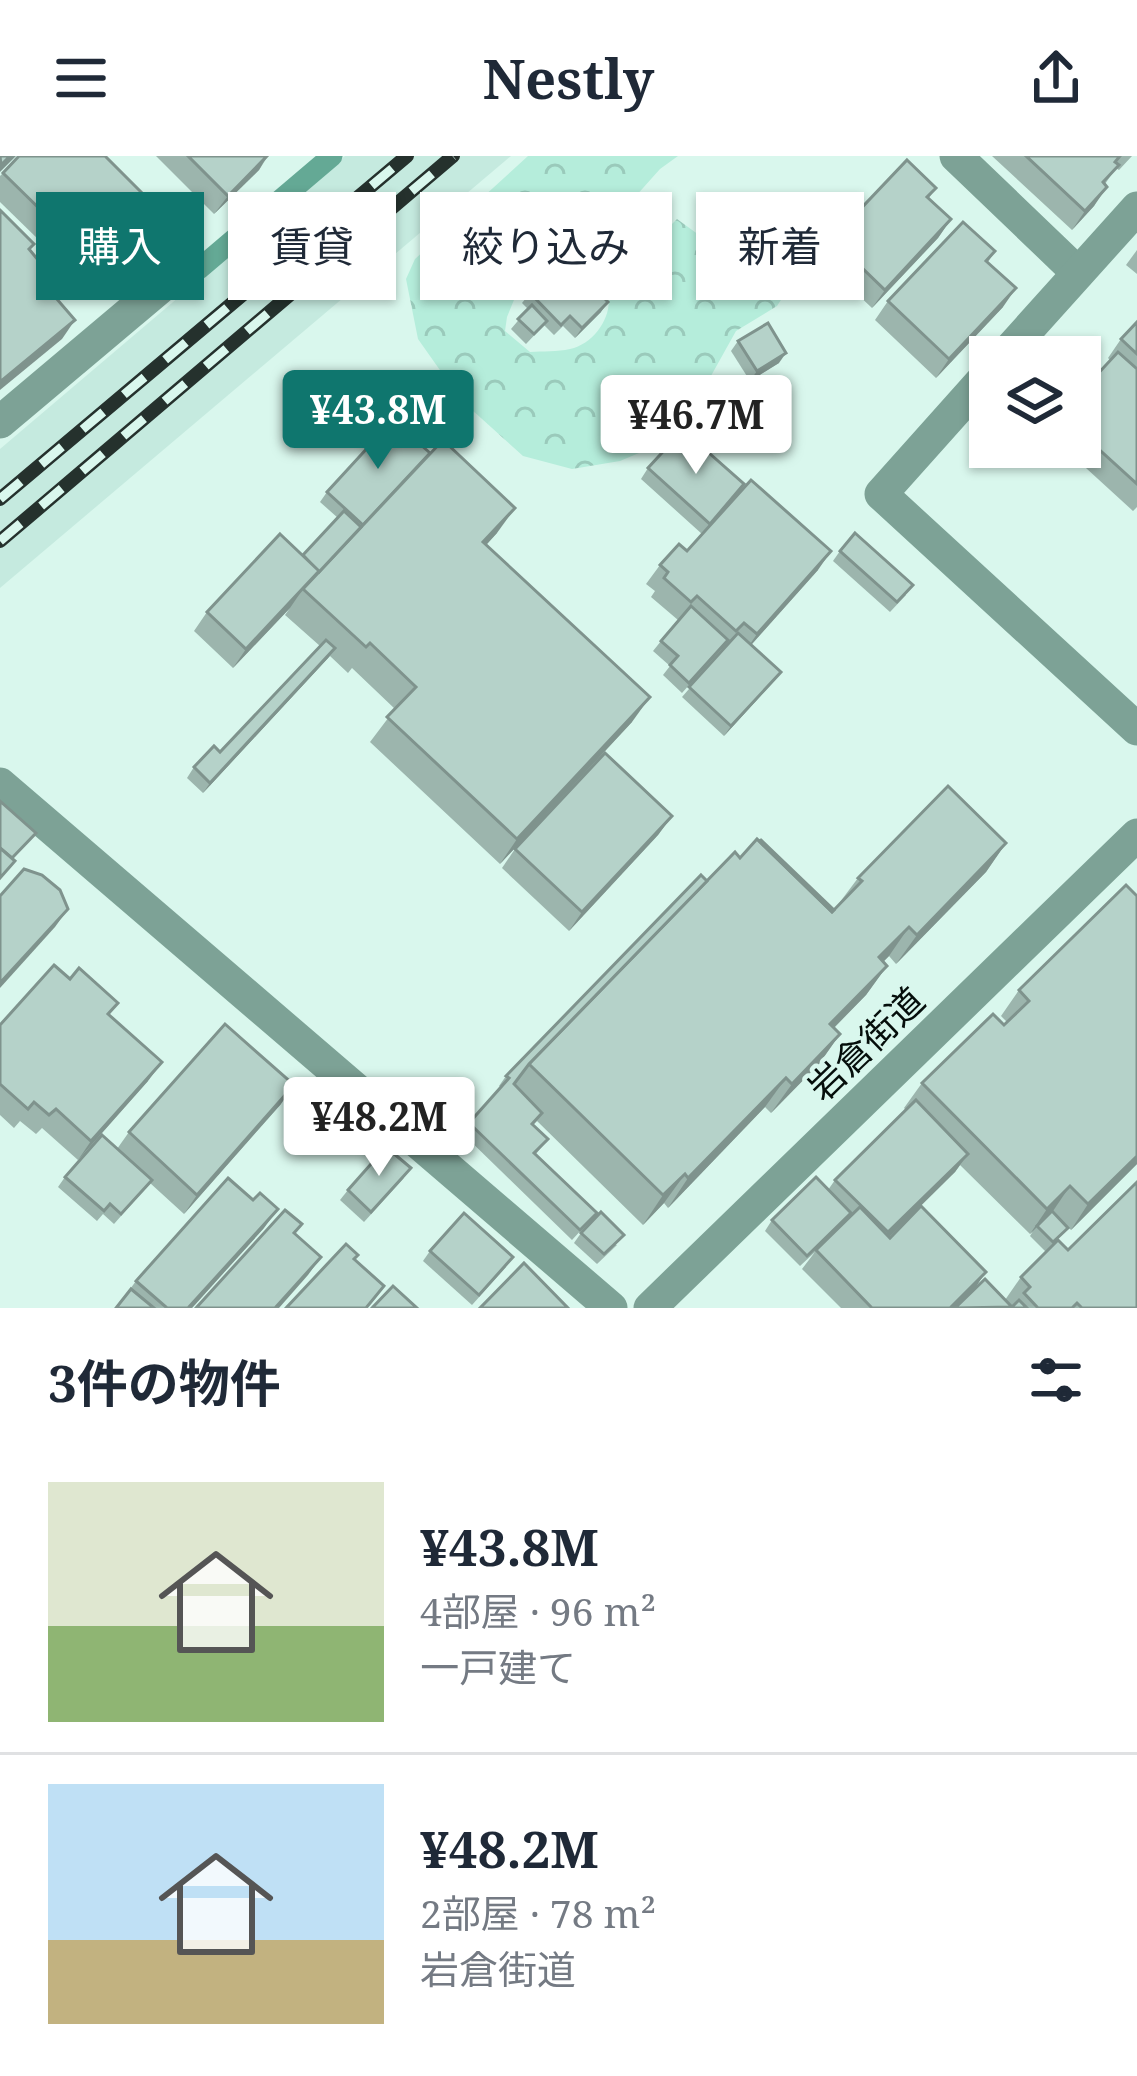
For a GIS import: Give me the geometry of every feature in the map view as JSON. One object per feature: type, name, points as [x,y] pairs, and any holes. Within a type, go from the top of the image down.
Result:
[{"type":"street","points":[[956,156],[1078,274]]},
{"type":"street","points":[[1023,336],[1137,208]]},
{"type":"street","points":[[0,422],[145,300]]},
{"type":"street","points":[[969,396],[881,494],[1137,729]]},
{"type":"street","points":[[0,784],[611,1308]]},
{"type":"street","name":"岩倉街道","points":[[650,1308],[1137,836]]},
{"type":"shaded area","points":[[345,156],[511,156],[468,192],[420,192],[420,233],[396,253],[396,192],[303,192]]},
{"type":"shaded area","points":[[228,255],[228,300],[341,300],[0,588],[0,449],[175,300],[204,300],[204,276]]},
{"type":"green space","points":[[528,156],[678,156],[639,192],[489,192]]},
{"type":"green space","points":[[677,219],[696,233],[696,300],[781,300],[736,331],[697,401],[651,448],[620,461],[572,469],[523,456],[461,400],[418,339],[406,279],[420,254],[420,300],[514,300],[505,331],[530,352],[579,346],[595,334],[606,317],[609,300],[672,300],[672,224]]},
{"type":"building","points":[[19,156],[105,156],[141,192],[36,192],[36,205],[3,173]]},
{"type":"building","points":[[188,156],[267,156],[228,196]]},
{"type":"building","points":[[1026,156],[1120,156],[1115,162],[1119,165],[1103,182],[1107,187],[1085,211]]},
{"type":"building","points":[[907,160],[936,188],[927,197],[951,219],[885,290],[864,270],[864,205]]},
{"type":"building","points":[[0,210],[34,244],[29,249],[36,258],[36,300],[58,300],[75,320],[0,382]]},
{"type":"building","points":[[963,222],[995,251],[986,261],[1016,288],[949,359],[888,301]]},
{"type":"building","points":[[537,300],[608,302],[582,328],[570,316],[561,325]]},
{"type":"building","points":[[532,305],[547,321],[534,334],[518,319]]},
{"type":"building","points":[[1137,322],[1137,354],[1121,339]]},
{"type":"building","points":[[768,323],[786,353],[757,371],[738,341]]},
{"type":"building","points":[[1118,352],[1137,369],[1137,484],[1101,451],[1101,370]]},
{"type":"building","points":[[393,420],[430,453],[363,525],[327,492]]},
{"type":"building","points":[[683,430],[744,484],[710,524],[648,468]]},
{"type":"building","points":[[443,440],[515,508],[483,542],[650,697],[517,839],[387,717],[416,687],[303,589]]},
{"type":"building","points":[[751,480],[831,551],[757,634],[744,623],[736,631],[697,596],[691,602],[664,578],[668,572],[660,565],[679,544],[687,551]]},
{"type":"building","points":[[344,511],[361,527],[319,572],[303,555]]},
{"type":"building","points":[[855,533],[913,585],[897,602],[840,551]]},
{"type":"building","points":[[280,534],[319,571],[246,649],[207,612]]},
{"type":"building","points":[[691,606],[728,640],[689,683],[670,665],[678,656],[661,641]]},
{"type":"building","points":[[738,633],[781,672],[731,726],[689,687]]},
{"type":"building","points":[[326,640],[335,648],[210,783],[194,767],[214,746],[220,752]]},
{"type":"building","points":[[605,753],[672,816],[582,912],[515,849]]},
{"type":"building","points":[[948,786],[1006,843],[917,935],[909,927],[879,957],[887,966],[830,1024],[840,1034],[792,1084],[786,1078],[688,1178],[685,1174],[663,1195],[529,1064],[735,852],[740,858],[757,839],[832,912],[862,881],[858,878]]},
{"type":"building","points":[[0,801],[36,833],[12,858],[0,848]]},
{"type":"building","points":[[761,840],[834,910],[832,912]]},
{"type":"building","points":[[0,848],[15,861],[0,878]]},
{"type":"building","points":[[24,869],[42,875],[60,890],[68,909],[0,983],[0,896]]},
{"type":"building","points":[[701,875],[707,881],[514,1084],[542,1113],[532,1124],[548,1139],[534,1153],[597,1213],[580,1230],[469,1123],[509,1078],[506,1076]]},
{"type":"building","points":[[1126,885],[1137,896],[1137,1156],[1088,1204],[1070,1186],[1047,1209],[922,1083],[993,1014],[1004,1025],[1029,1001],[1019,990]]},
{"type":"building","points":[[54,965],[70,979],[79,968],[118,1003],[108,1014],[162,1062],[91,1141],[56,1109],[49,1115],[34,1102],[28,1109],[0,1084],[0,1025]]},
{"type":"building","points":[[225,1024],[294,1085],[197,1195],[129,1132]]},
{"type":"building","points":[[916,1100],[968,1154],[888,1232],[835,1180]]},
{"type":"building","points":[[102,1135],[152,1180],[121,1214],[110,1204],[104,1211],[65,1177]]},
{"type":"building","points":[[386,1147],[411,1168],[371,1212],[348,1190]]},
{"type":"building","points":[[816,1177],[851,1213],[807,1256],[772,1220]]},
{"type":"building","points":[[228,1178],[253,1200],[260,1193],[278,1209],[188,1308],[167,1308],[136,1281]]},
{"type":"building","points":[[1137,1182],[1137,1308],[1082,1308],[1077,1303],[1072,1308],[1038,1308],[1024,1293],[1030,1287],[1021,1277],[1058,1240],[1068,1250]]},
{"type":"building","points":[[921,1206],[986,1272],[950,1308],[872,1308],[816,1250],[860,1207],[890,1238]]},
{"type":"building","points":[[285,1210],[302,1224],[294,1233],[321,1257],[275,1308],[196,1308]]},
{"type":"building","points":[[1052,1211],[1068,1228],[1053,1242],[1037,1226]]},
{"type":"building","points":[[601,1212],[624,1235],[604,1254],[581,1233]]},
{"type":"building","points":[[464,1213],[513,1257],[479,1295],[430,1251]]},
{"type":"building","points":[[346,1244],[358,1255],[354,1259],[384,1286],[366,1308],[286,1308]]},
{"type":"building","points":[[524,1263],[568,1308],[480,1308]]},
{"type":"building","points":[[985,1279],[1012,1307],[955,1308]]},
{"type":"building","points":[[393,1286],[417,1308],[372,1308]]},
{"type":"building","points":[[131,1289],[154,1308],[116,1308]]},
{"type":"waterway","points":[[204,265],[332,156]]},
{"type":"railway","points":[[0,499],[407,156]]},
{"type":"railway","points":[[0,541],[453,156]]}]
